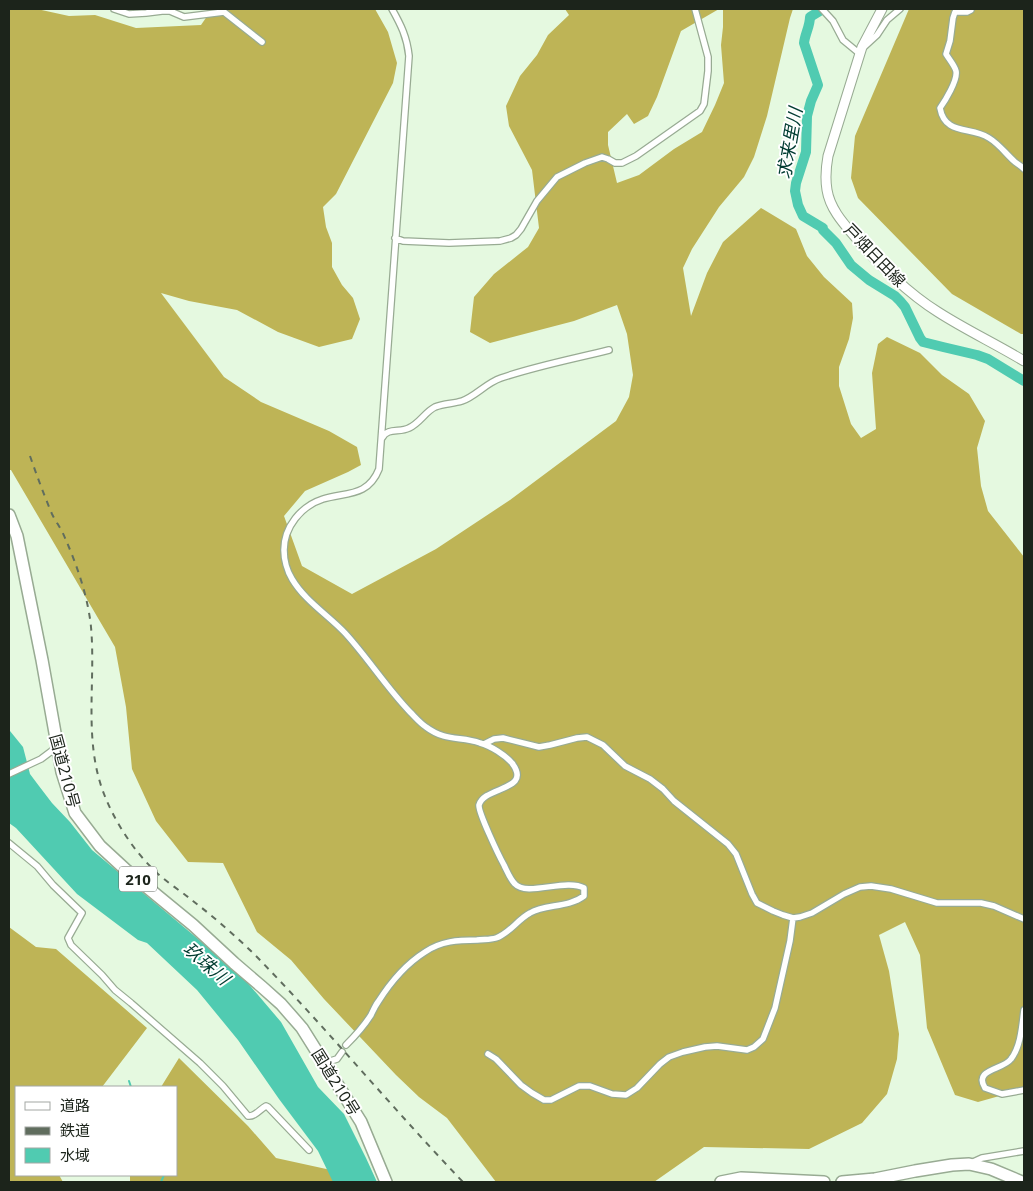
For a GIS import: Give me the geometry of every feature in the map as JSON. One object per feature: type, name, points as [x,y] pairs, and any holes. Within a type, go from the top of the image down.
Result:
[{"type":"highway","name":"国道210号","points":[[9,515],[17,536],[62,772],[75,813],[100,846],[193,925],[281,1004],[302,1028],[361,1122],[386,1182]]},
{"type":"highway","points":[[842,1182],[875,1179],[920,1170],[969,1164],[991,1169],[1022,1182]]},
{"type":"highway","points":[[721,1182],[741,1178],[824,1182]]},
{"type":"main road","name":"戸畑日田線","points":[[882,9],[867,36],[860,54],[828,156],[826,168],[827,191],[837,214],[866,250],[904,286],[937,312],[1024,361]]},
{"type":"street","points":[[114,9],[128,14],[170,11],[184,17],[224,12],[262,42]]},
{"type":"street","points":[[346,1045],[359,1032],[387,989],[408,966],[425,952],[452,941],[498,937],[506,933],[529,913],[575,901],[584,896],[584,888],[577,885],[566,884],[525,889],[516,886],[503,863],[479,809],[482,800],[491,793],[513,784],[517,774],[512,763],[484,744],[446,737],[425,727],[390,689],[344,632],[309,600],[292,578],[287,566],[284,549],[286,534],[292,522],[301,511],[318,500],[358,492],[370,484],[379,469],[409,56],[408,43],[392,9]]},
{"type":"street","points":[[396,238],[403,241],[449,242],[500,241],[511,238],[521,229],[537,201],[557,177],[602,157],[615,164],[622,163],[636,156],[700,111],[704,104],[708,57],[695,9]]},
{"type":"street","points":[[822,9],[833,22],[843,40],[860,54]]},
{"type":"street","points":[[855,72],[865,47],[877,35],[887,20],[900,9]]},
{"type":"street","points":[[971,9],[967,12],[956,12],[953,18],[946,54],[956,70],[956,74],[949,93],[940,108],[942,117],[950,125],[959,129],[973,131],[989,137],[1024,169]]},
{"type":"street","points":[[381,440],[384,434],[390,431],[403,431],[417,424],[426,412],[432,408],[440,404],[461,402],[500,378],[610,350]]},
{"type":"street","points":[[484,744],[494,739],[503,738],[539,747],[588,737],[603,745],[625,766],[650,779],[674,801],[728,844],[736,854],[757,903],[793,918],[812,912],[860,887],[871,886],[937,903],[994,906],[1024,919]]},
{"type":"street","points":[[9,774],[42,759],[57,748]]},
{"type":"street","points":[[9,843],[37,866],[53,885],[82,913],[68,938],[71,945],[115,990],[200,1063],[223,1086],[248,1116],[251,1117],[266,1106],[268,1107],[309,1150]]},
{"type":"street","points":[[488,1054],[496,1059],[521,1085],[544,1100],[551,1100],[580,1086],[590,1086],[612,1094],[626,1095],[637,1088],[660,1064],[683,1052],[717,1046],[747,1050],[754,1047],[763,1039],[775,1008],[790,941],[793,918]]},
{"type":"street","points":[[1024,1010],[1019,1041],[1012,1058],[1002,1066],[988,1071],[982,1077],[982,1083],[985,1088],[1002,1094],[1024,1090]]},
{"type":"street","points":[[324,1063],[336,1059],[342,1052]]},
{"type":"street","points":[[969,1164],[982,1158],[1024,1151]]},
{"type":"shaded area","points":[[9,9],[37,9],[69,16],[95,15],[136,28],[201,25],[212,9],[375,9],[388,32],[397,63],[393,83],[336,194],[323,207],[326,227],[332,243],[332,267],[342,285],[353,298],[360,319],[352,339],[319,347],[278,332],[237,310],[189,301],[161,293],[224,377],[261,402],[329,431],[357,447],[361,465],[305,491],[284,516],[302,566],[352,594],[436,549],[510,500],[616,421],[629,397],[633,375],[627,334],[617,305],[574,321],[490,343],[470,332],[474,297],[494,274],[528,247],[539,228],[532,170],[509,126],[506,106],[520,76],[537,55],[548,35],[569,15],[565,9],[719,9],[681,31],[657,97],[648,116],[634,124],[627,114],[608,132],[608,145],[617,183],[639,175],[674,149],[702,132],[724,83],[721,45],[723,9],[793,9],[767,116],[754,157],[744,177],[719,207],[692,249],[683,268],[691,316],[707,273],[723,242],[761,208],[796,229],[807,256],[824,277],[852,303],[853,318],[849,339],[839,367],[839,386],[851,424],[861,438],[876,429],[872,373],[878,344],[887,337],[920,353],[942,375],[969,394],[985,421],[977,448],[981,486],[988,511],[1024,557],[1024,1089],[978,1102],[955,1095],[927,1028],[920,955],[905,922],[879,935],[889,971],[899,1034],[897,1059],[887,1094],[862,1123],[809,1149],[704,1147],[654,1182],[496,1182],[447,1118],[419,1097],[396,1075],[324,999],[291,960],[257,932],[223,863],[188,862],[156,821],[132,769],[126,707],[115,647],[11,470],[9,470]]},
{"type":"shaded area","points":[[909,9],[1024,9],[1024,334],[952,294],[858,198],[851,178],[855,136]]},
{"type":"shaded area","points":[[9,927],[36,947],[56,949],[147,1028],[103,1086],[15,1086],[15,1176],[60,1176],[63,1182],[9,1182]]},
{"type":"shaded area","points":[[179,1058],[248,1126],[276,1158],[340,1172],[344,1182],[130,1182],[130,1176],[178,1176],[178,1086],[162,1086]]},
{"type":"water","name":"玖珠川","points":[[9,727],[23,747],[30,774],[92,850],[241,975],[281,1022],[318,1087],[344,1114],[377,1182],[333,1182],[318,1151],[238,1040],[197,990],[147,943],[138,940],[77,894],[16,828],[9,823]]},
{"type":"waterway","name":"求来里川","points":[[823,9],[810,17],[804,43],[818,85],[807,116],[806,152],[795,191],[803,216],[823,228],[851,265],[900,301],[923,342],[988,359],[1024,381]]},
{"type":"waterway","points":[[129,1081],[131,1086]]},
{"type":"waterway","points":[[161,1182],[164,1176]]},
{"type":"railway","points":[[30,456],[52,514],[78,570],[85,593],[91,627],[94,753],[104,794],[119,825],[139,854],[155,871],[218,921],[257,957],[463,1182]]}]
